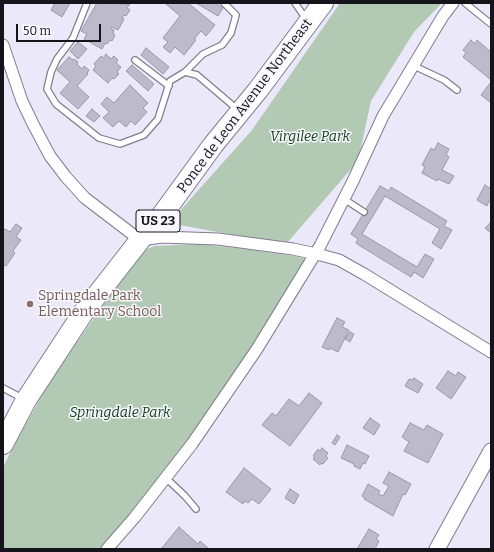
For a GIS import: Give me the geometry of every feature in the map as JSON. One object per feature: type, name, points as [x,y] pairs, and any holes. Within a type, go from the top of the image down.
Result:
[{"type":"highway","name":"Ponce de Leon Avenue Northeast","points":[[3,444],[26,400],[83,313],[140,240],[157,222],[213,145],[258,90],[323,3]]},
{"type":"street","points":[[107,549],[135,517],[192,444],[257,349],[316,253],[344,199],[383,116],[412,65],[453,3]]},
{"type":"street","points":[[3,45],[22,101],[50,156],[85,198],[140,240],[162,237],[218,239],[316,253],[339,260],[491,352]]},
{"type":"street","points":[[437,549],[491,452]]},
{"type":"lane","points":[[87,3],[73,38],[57,59],[51,72],[47,89],[56,104],[98,138],[120,144],[144,135],[158,119],[170,81],[185,72],[203,54],[222,45],[231,33],[236,15],[224,3]]},
{"type":"lane","points":[[295,3],[308,22]]},
{"type":"lane","points":[[465,3],[491,24]]},
{"type":"lane","points":[[135,60],[169,86]]},
{"type":"lane","points":[[412,65],[444,80],[457,90]]},
{"type":"lane","points":[[185,72],[197,75],[241,111]]},
{"type":"lane","points":[[344,199],[364,212]]},
{"type":"lane","points":[[3,388],[26,400]]},
{"type":"lane","points":[[166,478],[196,509]]},
{"type":"green space","name":"Virgilee Park","points":[[340,3],[442,3],[414,32],[371,101],[358,161],[287,243],[169,223],[252,130]]},
{"type":"green space","name":"Springdale Park","points":[[199,244],[246,249],[299,257],[307,260],[303,272],[174,467],[107,549],[3,549],[3,467],[52,378],[141,251],[155,246]]},
{"type":"building","points":[[55,3],[70,3],[62,17],[51,10]]},
{"type":"building","points":[[97,3],[130,4],[127,8],[130,10],[126,16],[124,15],[122,18],[124,19],[118,30],[112,27],[111,29],[114,30],[113,34],[115,35],[112,41],[110,40],[107,44],[105,43],[102,49],[84,39],[87,34],[81,31]]},
{"type":"building","points":[[165,3],[188,3],[215,25],[206,36],[201,31],[184,55],[175,47],[170,53],[163,47],[168,42],[163,38],[180,16]]},
{"type":"building","points":[[196,3],[215,3],[223,8],[218,16]]},
{"type":"building","points":[[471,40],[475,44],[477,40],[491,52],[491,80],[463,57],[466,53],[463,50]]},
{"type":"building","points":[[78,42],[87,49],[78,59],[70,51]]},
{"type":"building","points":[[146,48],[169,67],[163,74],[141,55]]},
{"type":"building","points":[[106,54],[111,59],[114,56],[118,60],[116,63],[121,67],[117,72],[119,74],[114,79],[112,78],[108,83],[93,70],[96,66],[94,64],[101,56],[103,58]]},
{"type":"building","points":[[69,57],[78,62],[77,64],[82,69],[84,66],[89,70],[87,73],[88,74],[77,86],[89,97],[78,109],[60,93],[70,82],[57,70]]},
{"type":"building","points":[[132,65],[154,84],[148,91],[126,71]]},
{"type":"building","points":[[491,82],[491,103],[481,95]]},
{"type":"building","points":[[130,85],[148,103],[143,108],[147,112],[135,125],[131,121],[126,127],[119,121],[113,127],[103,118],[109,112],[101,104],[107,97],[114,103]]},
{"type":"building","points":[[92,109],[100,116],[94,122],[86,116]]},
{"type":"building","points":[[438,143],[449,149],[446,155],[449,157],[442,170],[454,176],[449,184],[438,179],[437,181],[422,173],[425,167],[422,165],[431,148],[434,150]]},
{"type":"building","points":[[485,185],[491,189],[491,202],[489,201],[487,206],[477,200]]},
{"type":"building","points":[[380,186],[389,191],[391,187],[447,221],[444,226],[452,230],[441,249],[432,243],[440,229],[385,196],[362,234],[417,267],[425,254],[434,259],[423,278],[414,272],[411,277],[356,243],[358,239],[351,234]]},
{"type":"building","points":[[491,222],[491,233],[485,228]]},
{"type":"building","points":[[16,224],[22,228],[16,237],[21,240],[13,251],[15,253],[6,266],[3,266],[3,231],[5,229],[10,232]]},
{"type":"building","points":[[337,318],[345,322],[342,327],[349,330],[338,352],[330,348],[329,350],[322,347]]},
{"type":"building","points":[[350,332],[354,334],[350,342],[345,339]]},
{"type":"building","points":[[448,371],[456,376],[458,372],[466,377],[451,399],[436,388]]},
{"type":"building","points":[[414,378],[423,384],[418,393],[405,386],[409,379],[413,380]]},
{"type":"building","points":[[309,393],[322,403],[290,446],[262,425],[272,413],[276,416],[289,399],[299,406]]},
{"type":"building","points":[[370,418],[380,425],[374,435],[363,428]]},
{"type":"building","points":[[410,423],[424,430],[427,425],[443,434],[428,463],[404,451],[409,442],[402,437]]},
{"type":"building","points":[[337,435],[340,437],[335,445],[332,443]]},
{"type":"building","points":[[347,445],[369,456],[365,464],[363,463],[360,469],[354,466],[354,464],[341,458]]},
{"type":"building","points":[[322,448],[328,453],[326,456],[328,458],[323,464],[321,463],[320,465],[313,459],[315,458],[313,456],[318,449],[320,451]]},
{"type":"building","points":[[244,468],[271,489],[259,504],[252,499],[248,503],[245,501],[243,504],[226,492]]},
{"type":"building","points":[[389,472],[411,484],[405,495],[403,494],[393,516],[364,499],[365,498],[362,496],[368,484],[380,491],[378,494],[383,496],[389,486],[383,483]]},
{"type":"building","points":[[290,489],[299,495],[294,504],[285,498]]},
{"type":"building","points":[[179,527],[198,544],[200,541],[209,549],[161,549]]},
{"type":"building","points":[[369,529],[379,535],[376,539],[379,541],[375,549],[357,549]]},
{"type":"place","name":"Springdale Park Elementary School","points":[[30,304]]}]
